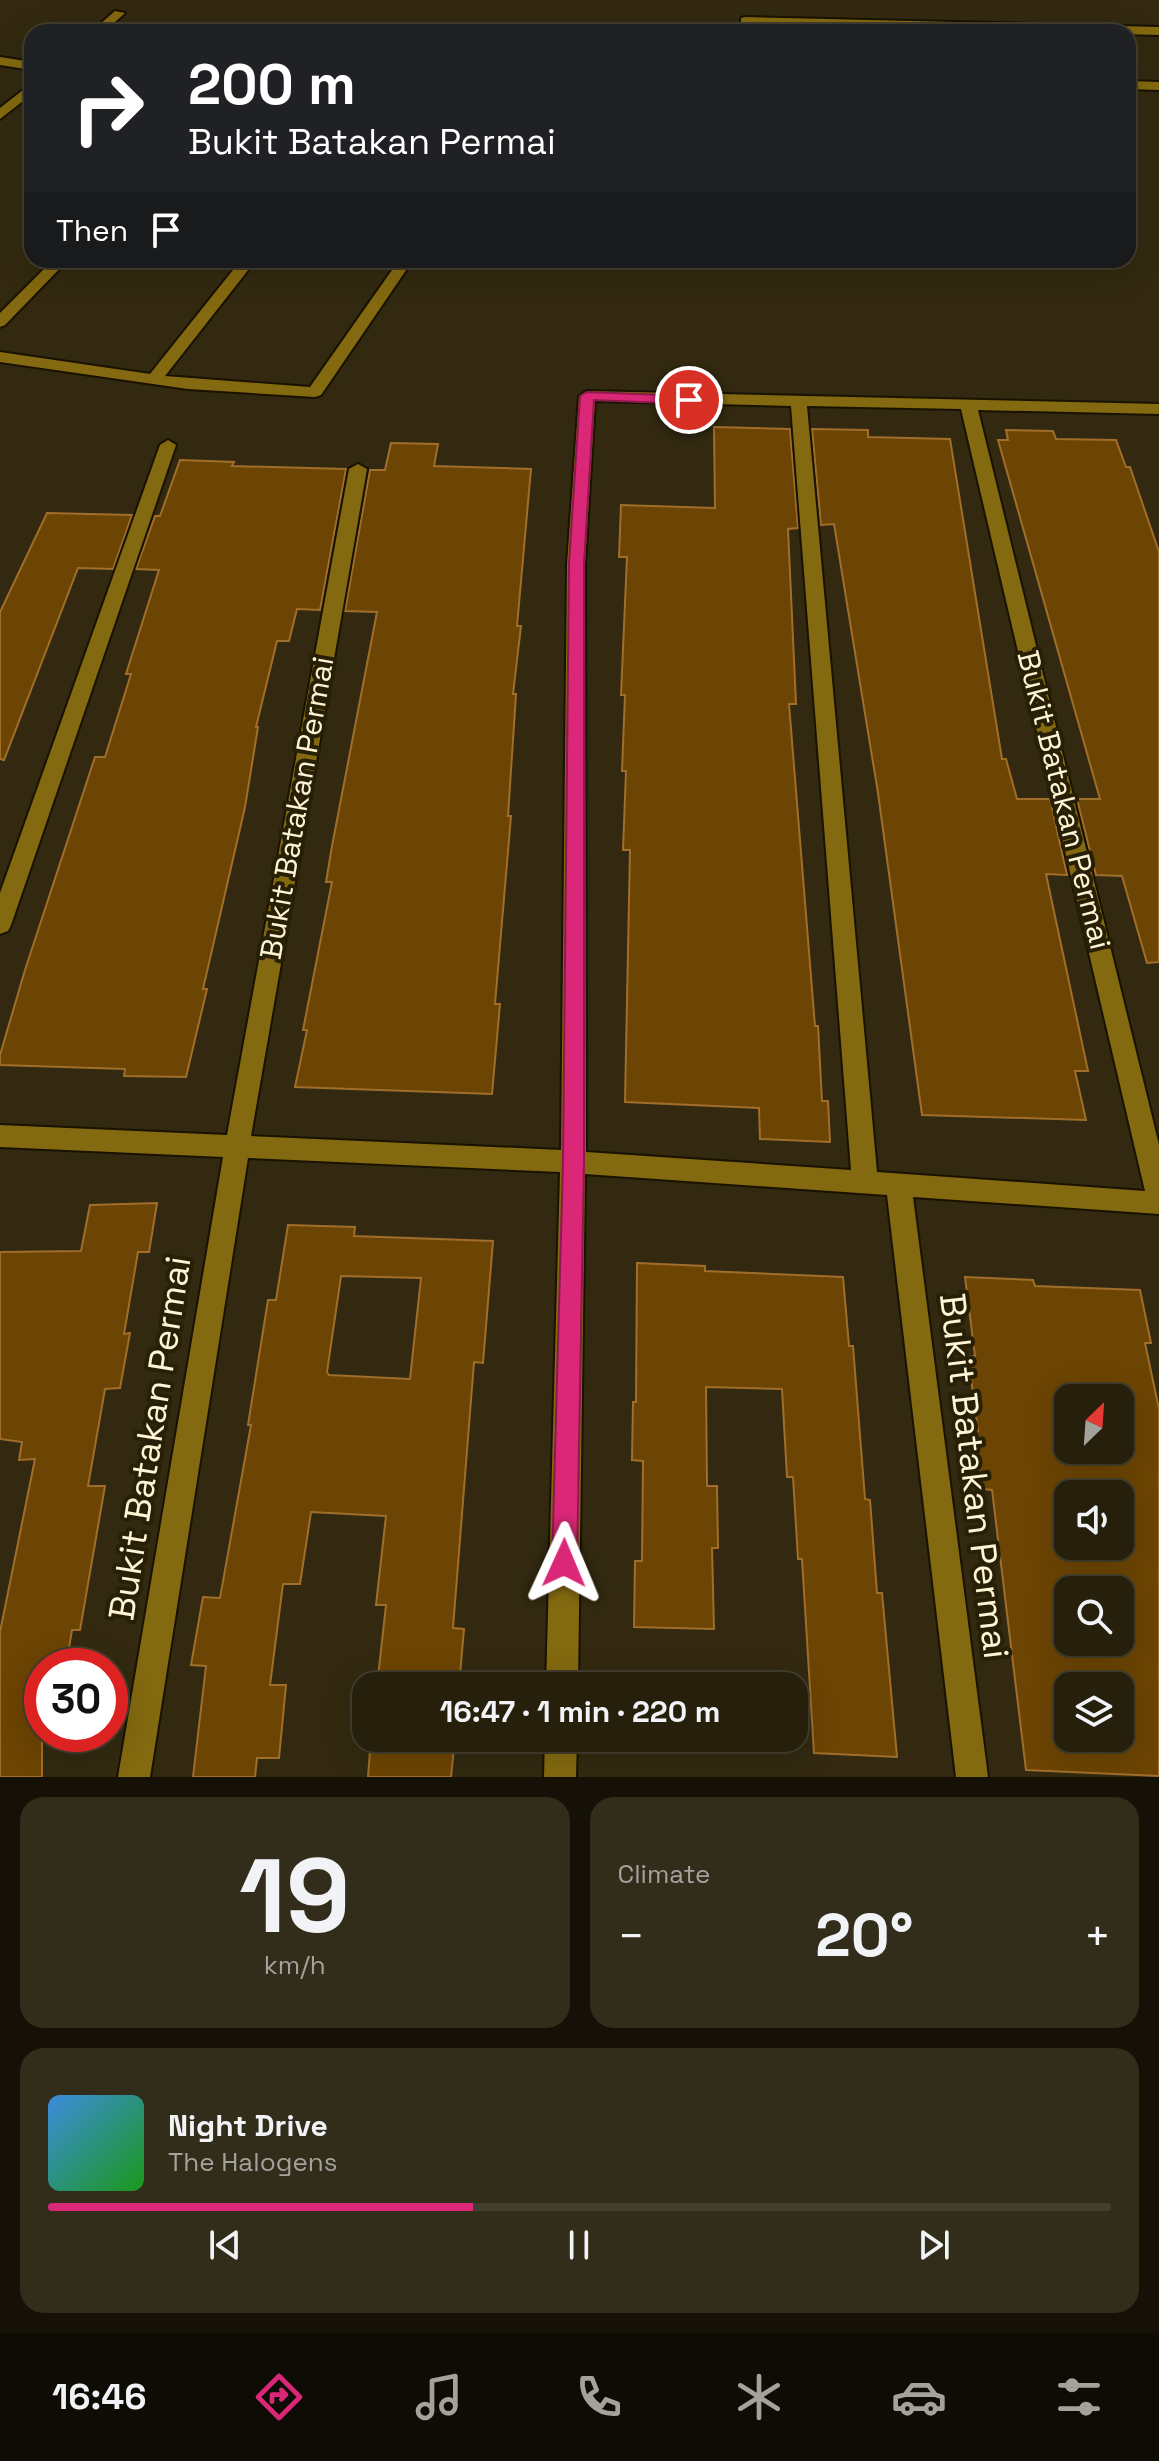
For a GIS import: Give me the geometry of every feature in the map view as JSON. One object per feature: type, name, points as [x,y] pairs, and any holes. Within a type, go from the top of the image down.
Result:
[{"type":"street","points":[[106,24],[119,13]]},
{"type":"street","points":[[745,21],[869,24]]},
{"type":"street","points":[[1136,30],[1159,31]]},
{"type":"street","points":[[0,61],[24,65]]},
{"type":"street","points":[[1136,85],[1159,86]]},
{"type":"street","points":[[0,115],[24,94]]},
{"type":"street","points":[[0,322],[53,268]]},
{"type":"street","points":[[154,379],[243,268]]},
{"type":"street","points":[[0,357],[154,379],[315,392],[400,268]]},
{"type":"street","points":[[562,1672],[573,1162],[576,564],[587,396],[1159,409]]},
{"type":"street","points":[[799,403],[865,1183]]},
{"type":"street","name":"Bukit Batakan Permai","points":[[968,404],[1159,1197]]},
{"type":"street","points":[[0,925],[168,445]]},
{"type":"street","name":"Bukit Batakan Permai","points":[[134,1777],[237,1147],[358,469]]},
{"type":"street","points":[[0,1136],[573,1162],[1159,1203]]},
{"type":"street","name":"Bukit Batakan Permai","points":[[899,1185],[972,1777]]},
{"type":"street","points":[[560,1777],[561,1752]]},
{"type":"building","points":[[714,427],[790,429],[798,528],[788,529],[796,704],[789,704],[822,1101],[828,1101],[830,1142],[760,1139],[759,1108],[625,1102],[630,850],[623,850],[626,771],[622,771],[625,695],[621,695],[627,557],[619,557],[621,505],[715,508]]},
{"type":"building","points":[[812,429],[868,430],[868,437],[950,439],[1002,759],[1006,759],[1017,799],[1050,799],[1067,875],[1046,874],[1088,1071],[1075,1071],[1086,1120],[922,1115],[878,793],[834,524],[821,525]]},
{"type":"building","points":[[1006,430],[1053,431],[1056,439],[1116,440],[1126,467],[1130,467],[1159,552],[1159,962],[1147,963],[1122,876],[1096,875],[1077,799],[1100,799],[998,440],[1008,440]]},
{"type":"building","points":[[391,443],[438,444],[434,466],[531,469],[517,626],[521,626],[513,694],[516,694],[508,816],[511,816],[495,1004],[500,1004],[492,1094],[295,1087],[332,882],[326,882],[332,846],[377,612],[345,611],[370,470],[385,470]]},
{"type":"building","points":[[180,460],[234,462],[232,466],[346,469],[320,610],[297,609],[289,641],[277,641],[256,727],[245,807],[186,1077],[124,1076],[125,1069],[0,1065],[0,1055],[25,970],[95,757],[105,757],[131,674],[126,674],[159,570],[136,569],[155,516],[160,516]]},
{"type":"building","points":[[47,513],[132,515],[113,569],[78,568],[4,760],[0,759],[0,612]]},
{"type":"building","points":[[157,1203],[149,1252],[138,1252],[124,1334],[130,1333],[120,1388],[105,1389],[88,1486],[105,1486],[80,1630],[72,1630],[69,1648],[24,1648],[24,1752],[42,1752],[42,1777],[0,1777],[0,1632],[35,1459],[19,1460],[22,1442],[0,1439],[0,1252],[81,1251],[90,1205]]},
{"type":"building","points":[[288,1225],[355,1227],[354,1236],[493,1241],[483,1363],[474,1362],[453,1628],[464,1629],[460,1672],[379,1672],[386,1605],[376,1605],[386,1516],[311,1512],[300,1584],[283,1584],[270,1685],[286,1685],[279,1758],[257,1758],[255,1777],[193,1777],[206,1666],[191,1665],[203,1597],[220,1598],[251,1425],[248,1425],[268,1300],[276,1300]],"holes":[[[341,1276],[421,1278],[410,1379],[329,1375]]]},
{"type":"building","points":[[637,1263],[705,1266],[705,1271],[843,1277],[849,1346],[853,1346],[865,1499],[870,1500],[877,1593],[882,1593],[897,1757],[814,1753],[802,1559],[798,1559],[793,1477],[787,1477],[782,1389],[706,1387],[707,1486],[717,1486],[718,1548],[712,1548],[714,1629],[634,1627],[635,1561],[642,1561],[643,1461],[632,1460],[633,1402],[636,1402]]},
{"type":"building","points":[[965,1277],[1033,1280],[1035,1286],[1140,1290],[1151,1343],[1145,1343],[1159,1409],[1159,1776],[1026,1770],[992,1490],[982,1489],[968,1356],[975,1356]]},
{"type":"building","points":[[370,1752],[454,1752],[451,1777],[368,1777]]},
{"type":"route","points":[[564,1563],[573,1162],[576,564],[587,396],[689,400]]}]
